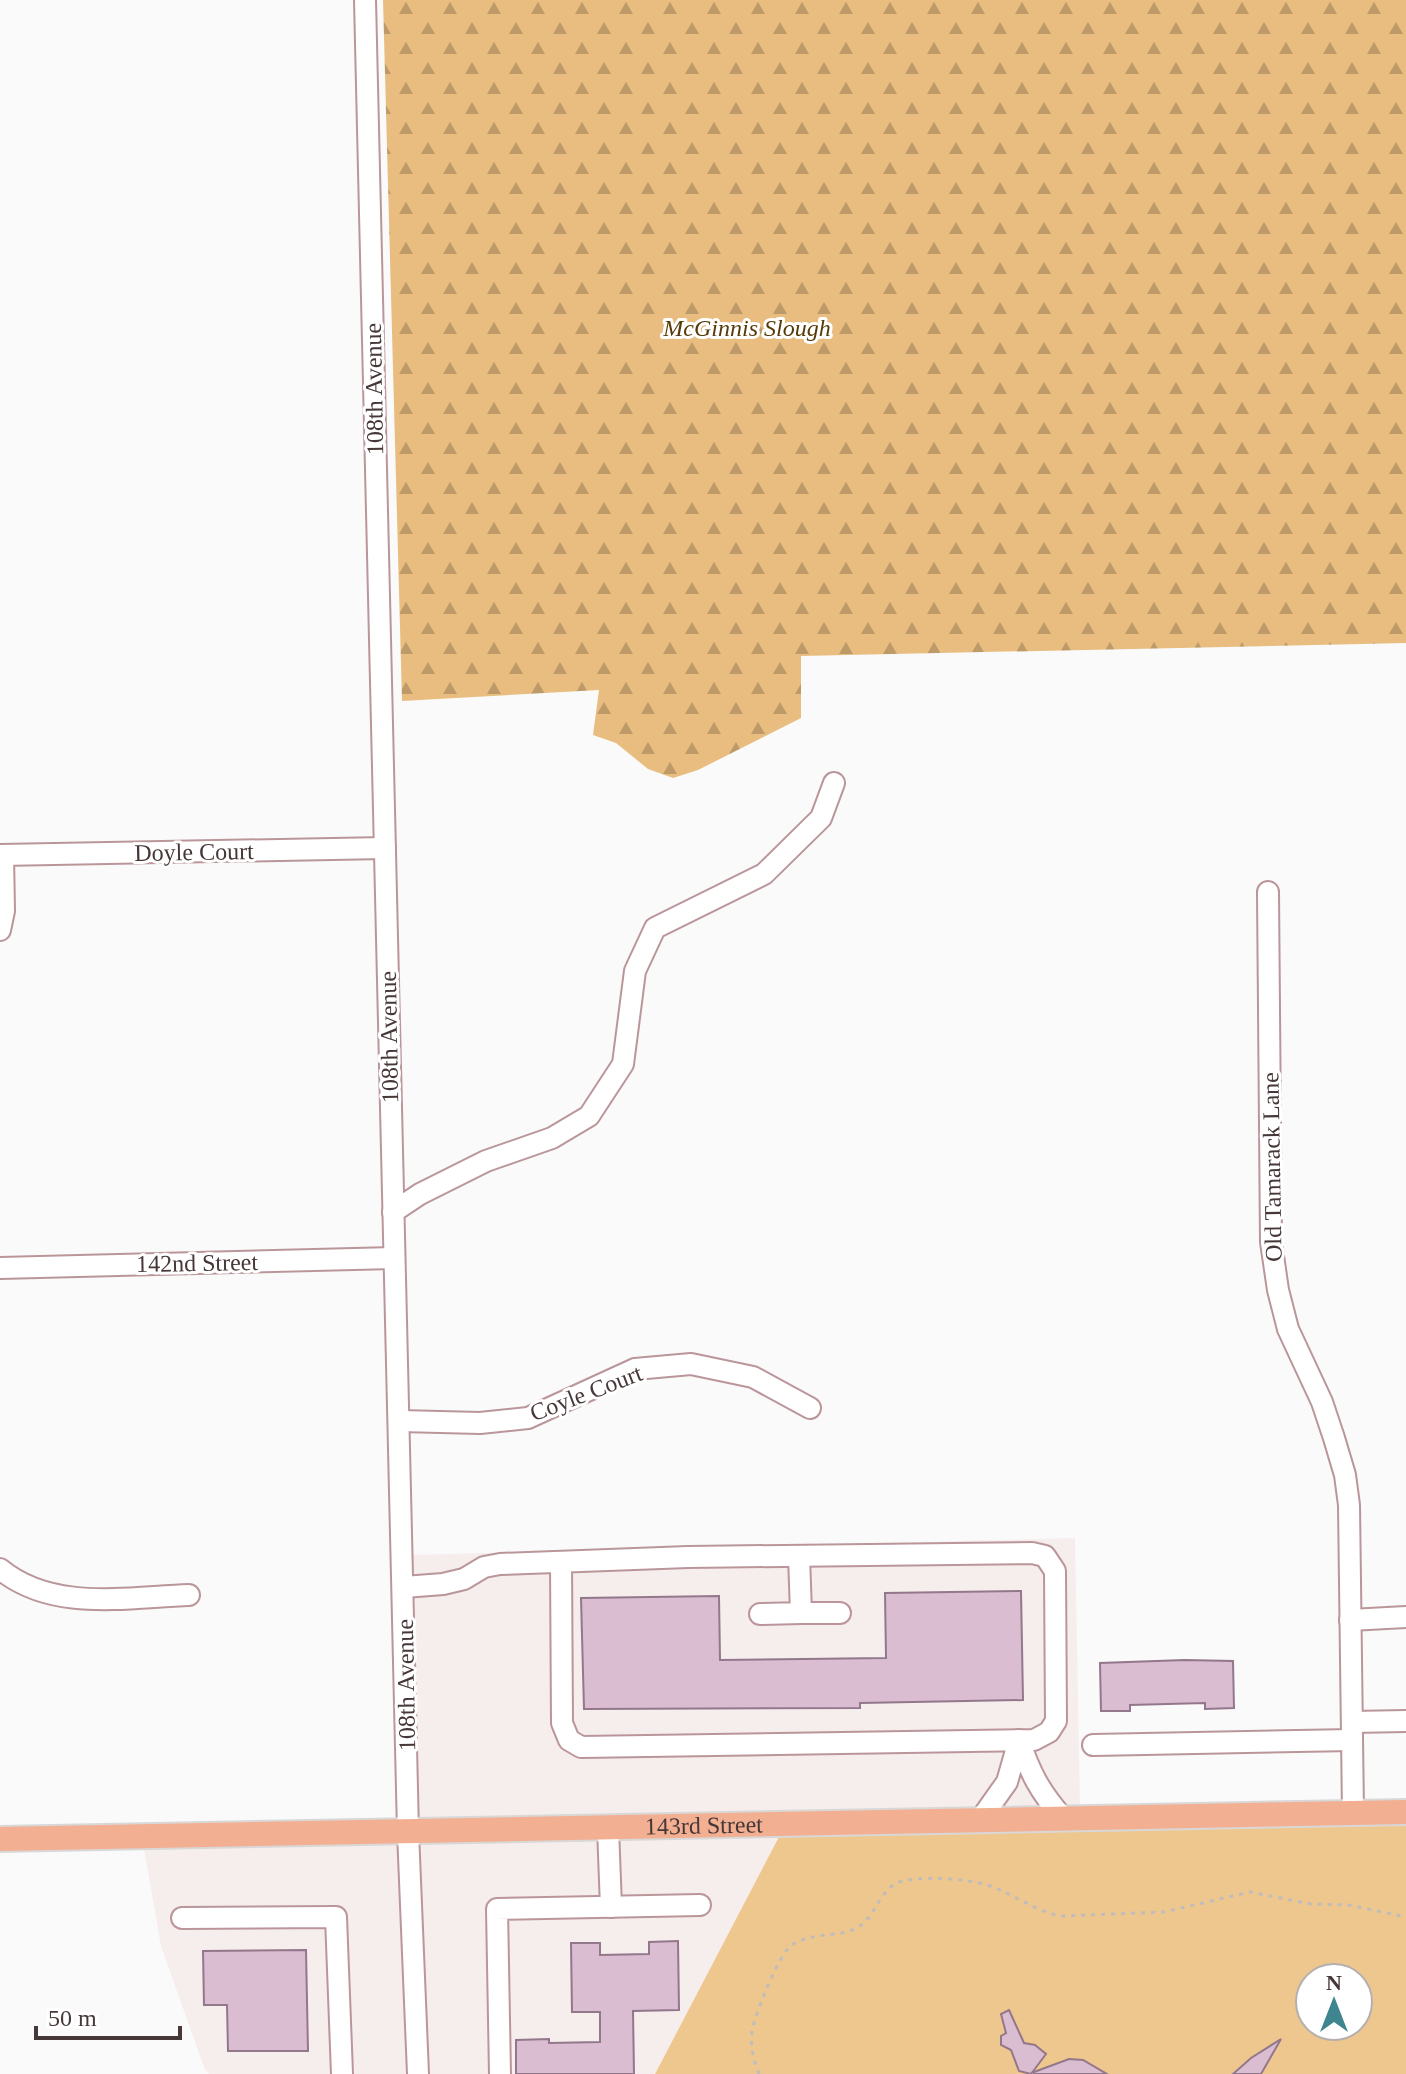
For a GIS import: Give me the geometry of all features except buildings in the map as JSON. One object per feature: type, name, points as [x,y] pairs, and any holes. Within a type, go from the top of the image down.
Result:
[{"type":"main road","name":"143rd Street","points":[[0,1839],[1406,1812]]},
{"type":"street","name":"108th Avenue","points":[[365,0],[408,1832],[418,2074]]},
{"type":"street","points":[[393,1212],[420,1194],[486,1161],[552,1138],[589,1116],[623,1064],[635,971],[655,928],[764,874],[821,818],[834,783]]},
{"type":"street","name":"Doyle Court","points":[[0,930],[4,911],[2,855],[385,848]]},
{"type":"street","name":"Old Tamarack Lane","points":[[1268,892],[1271,1242],[1288,1329],[1322,1402],[1345,1475],[1349,1505],[1353,1813]]},
{"type":"street","name":"142nd Street","points":[[0,1268],[394,1258]]},
{"type":"street","name":"Coyle Court","points":[[400,1421],[480,1423],[528,1418],[635,1369],[691,1364],[753,1377],[810,1408]]},
{"type":"street","points":[[404,1587],[464,1579],[484,1567],[500,1564],[561,1562],[799,1556],[1032,1553],[1045,1556],[1055,1571],[1056,1721],[1049,1732],[1034,1740],[581,1747],[569,1740],[562,1723],[561,1562]]},
{"type":"street","points":[[799,1556],[801,1613]]},
{"type":"street","points":[[0,1569],[18,1584],[70,1599],[189,1595]]},
{"type":"street","points":[[760,1614],[840,1613]]},
{"type":"street","points":[[1350,1620],[1406,1617]]},
{"type":"street","points":[[1093,1745],[1352,1731],[1406,1721]]},
{"type":"street","points":[[1019,1740],[1030,1772],[1042,1794],[1063,1818]]},
{"type":"street","points":[[980,1820],[1007,1782],[1019,1740]]},
{"type":"street","points":[[608,1828],[611,1907]]},
{"type":"street","points":[[500,2074],[497,1909],[700,1905]]},
{"type":"street","points":[[182,1918],[336,1917],[342,2074]]},
{"type":"path","points":[[759,2074],[752,2049],[752,2030],[771,1979],[789,1947],[802,1939],[857,1927],[872,1913],[893,1883],[955,1880],[977,1883],[1060,1916],[1164,1912],[1250,1892],[1311,1904],[1349,1905],[1406,1917]]},
{"type":"shaded area","points":[[1075,1538],[1080,1809],[414,1824],[409,1555]]},
{"type":"shaded area","points":[[1406,1821],[1406,2074],[655,2074],[782,1831]]},
{"type":"shaded area","points":[[782,1831],[655,2074],[425,2074],[415,1838]]},
{"type":"shaded area","points":[[401,1838],[411,2074],[209,2074],[161,1946],[143,1843]]},
{"type":"green space","name":"McGinnis Slough","points":[[383,0],[1406,0],[1406,643],[801,656],[801,718],[698,770],[673,778],[648,769],[616,743],[593,735],[599,690],[402,701]]}]
